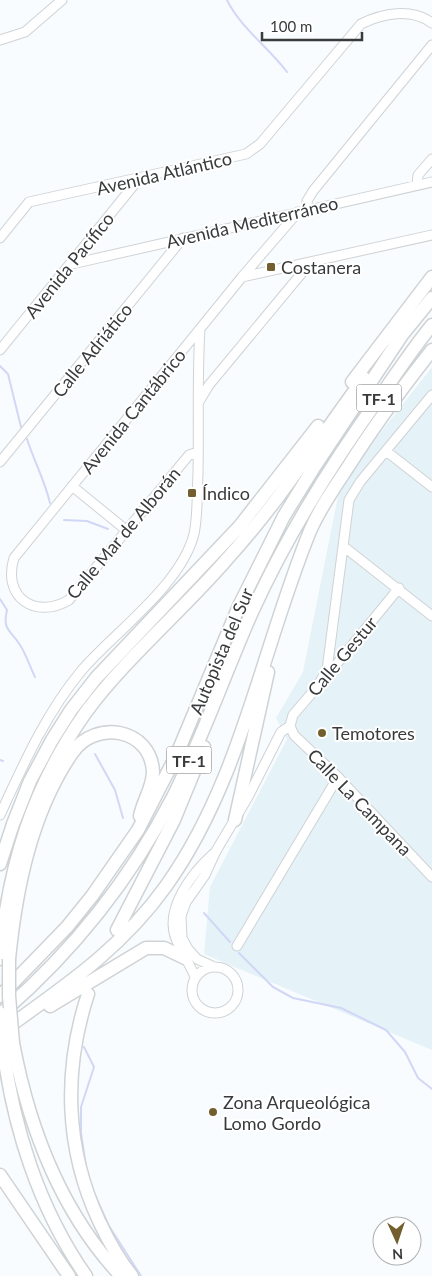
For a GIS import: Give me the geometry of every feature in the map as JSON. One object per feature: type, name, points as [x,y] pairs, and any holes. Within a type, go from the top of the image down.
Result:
[{"type":"highway","points":[[0,864],[30,781],[71,710],[96,678],[239,527],[432,277]]},
{"type":"highway","name":"Autopista del Sur","points":[[0,996],[67,927],[92,896],[138,830],[177,754],[218,652],[262,558],[313,469],[402,335],[432,298]]},
{"type":"highway","name":"Autopista del Sur","points":[[0,1013],[41,977],[90,922],[123,879],[174,795],[252,612],[281,553],[340,452],[432,325]]},
{"type":"highway","points":[[121,1276],[65,1200],[48,1164],[4,1040],[8,996],[4,959],[4,911],[20,842],[41,789],[65,745],[87,711],[121,671],[244,539],[283,490],[380,356],[402,335]]},
{"type":"highway","points":[[4,1040],[112,949],[139,921],[185,858],[218,794],[285,597],[322,506],[383,414],[432,350]]},
{"type":"highway","points":[[235,820],[285,597]]},
{"type":"highway","points":[[117,930],[174,820],[204,746],[208,717]]},
{"type":"highway","points":[[4,959],[17,894],[30,844],[52,789],[71,754],[80,742],[98,733],[119,732],[136,740],[146,750],[153,771],[151,783],[142,805],[138,830]]},
{"type":"highway","points":[[4,1040],[146,948],[164,948],[185,958]]},
{"type":"highway","points":[[88,994],[77,1033],[71,1070],[70,1112],[75,1151],[92,1205],[110,1244],[132,1276]]},
{"type":"highway","points":[[0,1013],[13,1110],[26,1151],[60,1232],[86,1276]]},
{"type":"highway","points":[[0,1175],[68,1276]]},
{"type":"street","points":[[45,17],[50,0]]},
{"type":"street","points":[[0,40],[25,32],[45,17],[62,0]]},
{"type":"street","name":"Avenida Atlántico","points":[[0,238],[29,202],[229,160],[246,154],[260,144],[361,24],[376,16],[395,14],[412,14],[432,23]]},
{"type":"street","points":[[308,210],[307,202],[313,191],[432,45]]},
{"type":"street","points":[[417,185],[418,175],[432,158]]},
{"type":"street","name":"Avenida Pacífico","points":[[0,350],[72,264],[138,180]]},
{"type":"street","name":"Avenida Mediterráneo","points":[[72,264],[432,182]]},
{"type":"street","name":"Avenida Cantábrico","points":[[46,608],[34,606],[18,595],[13,586],[11,568],[14,558],[242,277],[298,212]]},
{"type":"street","points":[[275,218],[282,224],[282,230]]},
{"type":"street","points":[[242,277],[262,271],[432,235]]},
{"type":"street","name":"Calle Adriático","points":[[0,462],[184,238]]},
{"type":"street","points":[[160,243],[167,247],[170,253]]},
{"type":"street","points":[[85,246],[86,255],[90,259]]},
{"type":"street","points":[[257,260],[257,266],[262,271]]},
{"type":"street","points":[[199,405],[202,396],[211,382],[311,262]]},
{"type":"street","points":[[0,815],[22,765],[52,713],[82,670],[154,596],[182,562],[194,534],[198,452],[200,329]]},
{"type":"street","points":[[184,348],[191,346],[199,347]]},
{"type":"street","points":[[199,377],[211,382]]},
{"type":"street","points":[[327,670],[349,500],[360,482],[432,395]]},
{"type":"street","points":[[386,451],[432,487]]},
{"type":"street","name":"Calle Mar de Alborán","points":[[46,608],[58,607],[69,600],[189,455],[198,452]]},
{"type":"street","points":[[72,486],[126,530]]},
{"type":"street","points":[[343,546],[399,588],[432,616]]},
{"type":"street","name":"Calle Gestur","points":[[216,851],[235,820],[281,732],[290,726],[293,715],[317,687],[327,670],[335,666],[399,588]]},
{"type":"street","name":"Calle La Campana","points":[[290,726],[294,735],[338,777],[432,877]]},
{"type":"street","points":[[237,946],[338,777]]},
{"type":"street","points":[[195,977],[175,937],[174,913],[178,899],[205,861],[216,851]]},
{"type":"street","points":[[212,966],[202,970],[195,977],[192,992],[198,1006],[208,1012],[218,1013],[228,1010],[238,997],[238,981],[232,972],[197,959],[182,938],[180,928],[181,916],[186,902],[205,875],[216,851]]},
{"type":"shaded area","points":[[432,367],[432,1050],[204,954],[210,887],[287,739],[276,718],[303,672],[339,491],[377,437]]},
{"type":"waterway","points":[[227,0],[239,19],[287,72]]},
{"type":"waterway","points":[[0,366],[8,374],[21,427]]},
{"type":"waterway","points":[[27,439],[50,503]]},
{"type":"waterway","points":[[64,520],[87,521],[108,529]]},
{"type":"waterway","points":[[0,599],[7,610],[6,622],[8,630],[17,640],[35,677]]},
{"type":"waterway","points":[[95,754],[115,790],[123,818]]},
{"type":"waterway","points":[[204,913],[230,942]]},
{"type":"waterway","points":[[239,953],[273,987],[293,998],[341,1008],[386,1030],[405,1052],[418,1078],[432,1089]]},
{"type":"waterway","points":[[84,1047],[94,1067],[81,1107],[81,1133],[86,1167]]},
{"type":"waterway","points":[[94,1193],[109,1226],[141,1276]]},
{"type":"place","name":"Costanera","points":[[271,267]]},
{"type":"place","name":"Índico","points":[[192,493]]},
{"type":"place","name":"Temotores","points":[[322,733]]},
{"type":"place","name":"Zona Arqueológica Lomo Gordo","points":[[213,1112]]}]
